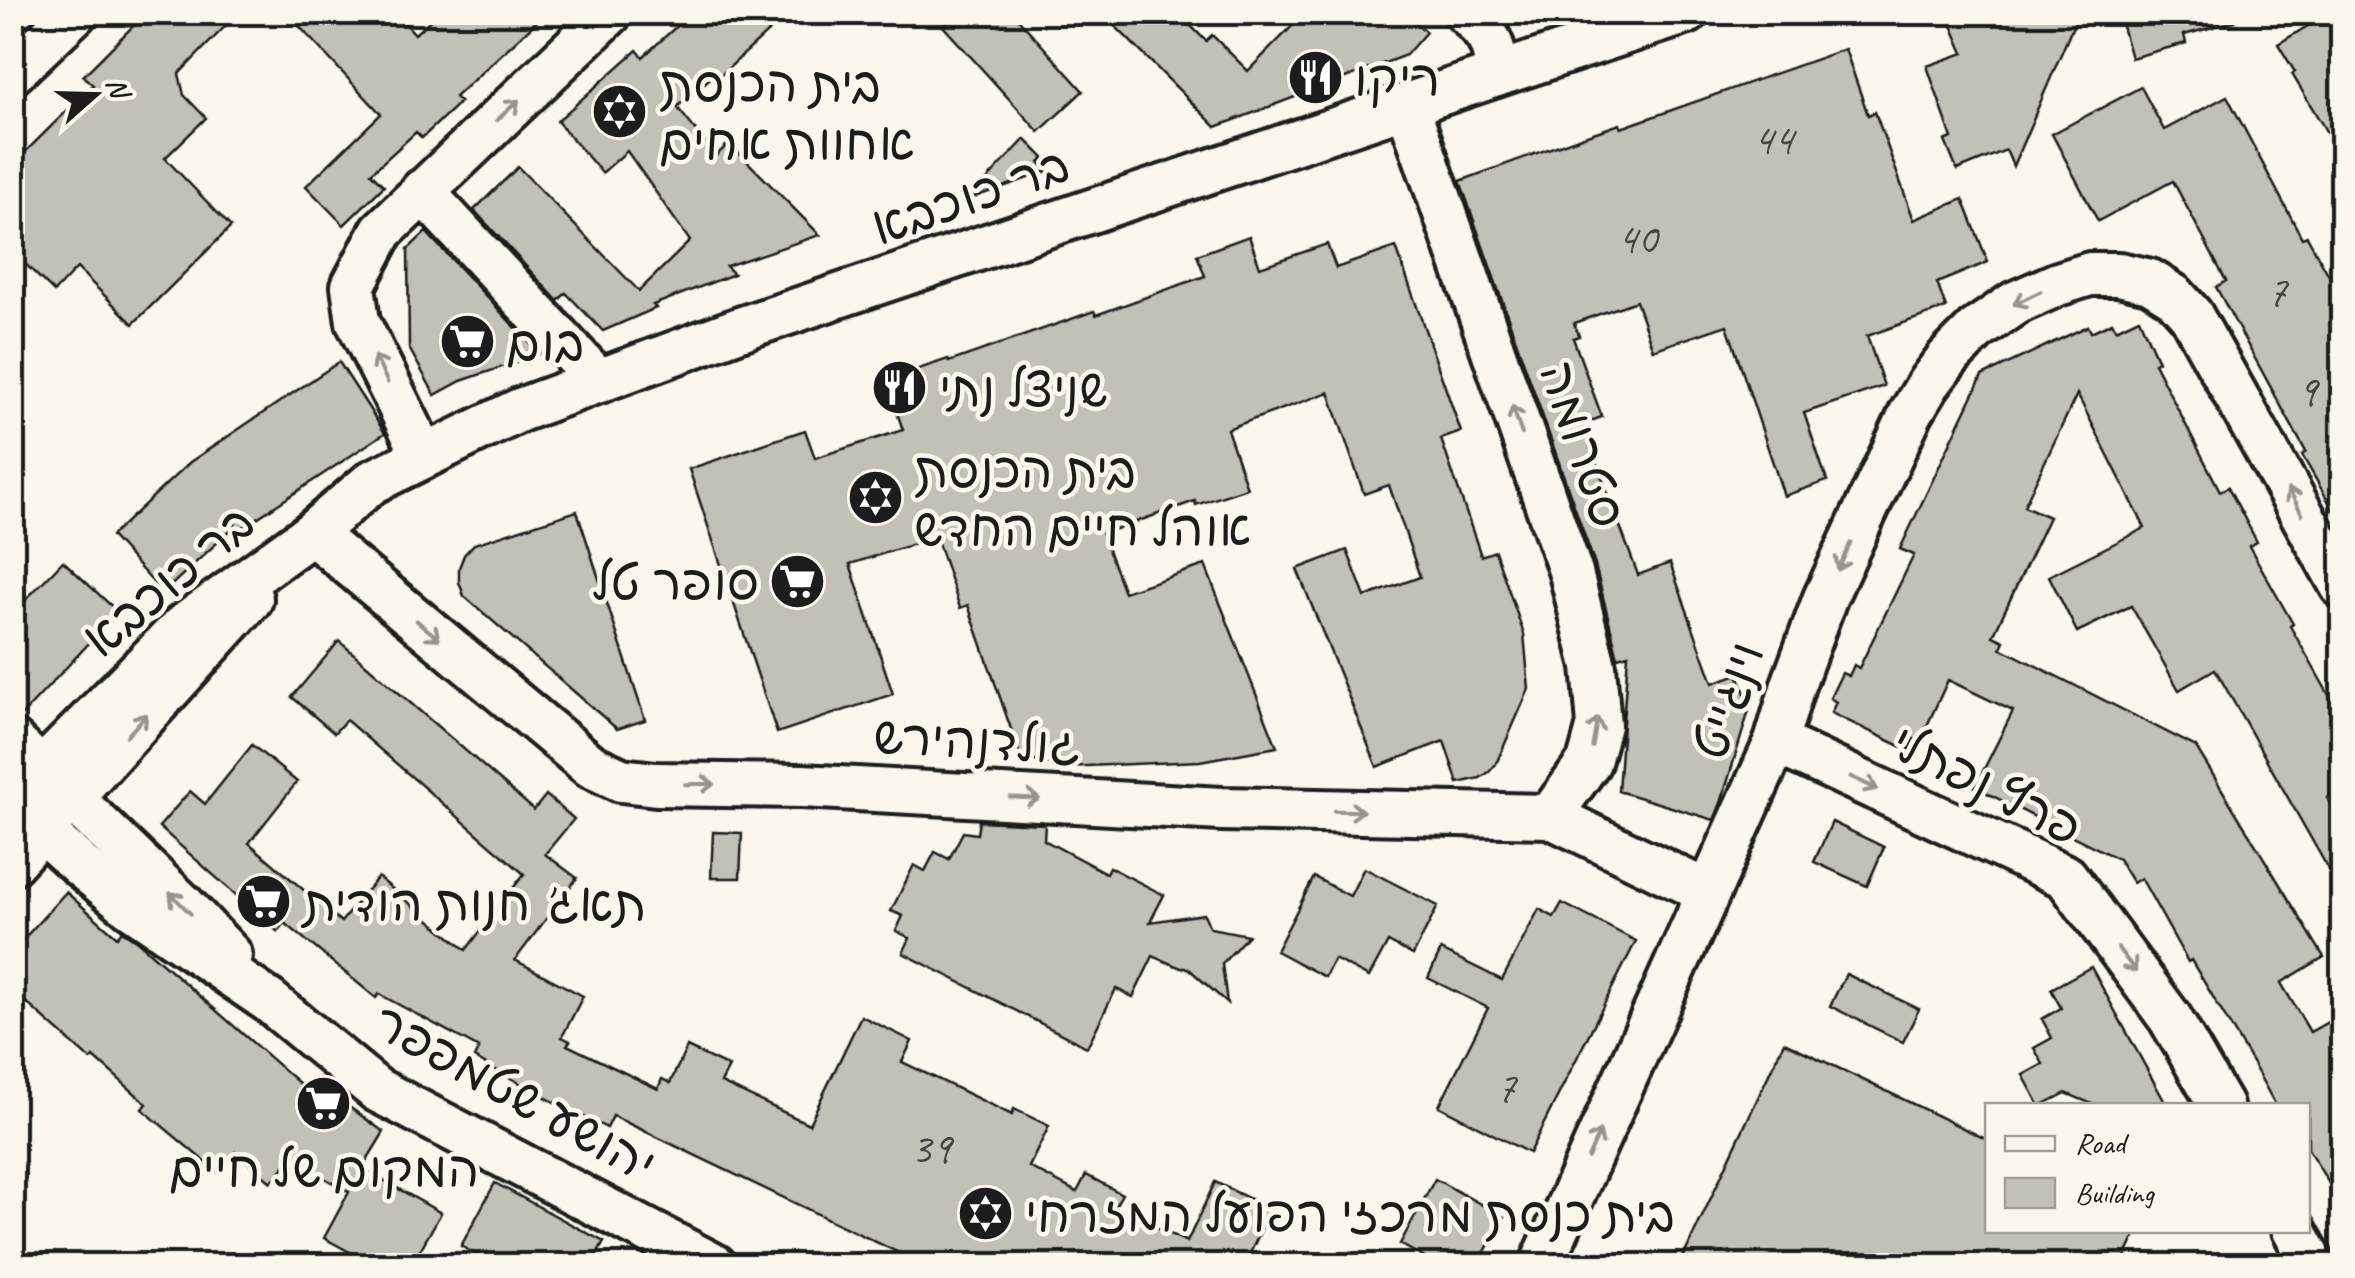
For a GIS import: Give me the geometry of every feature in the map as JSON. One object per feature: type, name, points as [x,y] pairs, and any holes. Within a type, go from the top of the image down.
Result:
[{"type":"street","points":[[12,73],[76,12]]},
{"type":"street","points":[[424,456],[358,322],[353,286],[382,232],[611,12]]},
{"type":"street","points":[[1466,12],[1488,33],[1496,54],[1496,74]]},
{"type":"street","name":"בר כוכבא","points":[[12,865],[22,811],[42,769],[182,627],[312,532],[372,482],[520,410],[738,330],[1688,12]]},
{"type":"street","name":"סטרומה","points":[[1407,105],[1570,573],[1594,666],[1599,725],[1588,762],[1550,816]]},
{"type":"street","points":[[422,191],[598,380]]},
{"type":"street","name":"וינגייט","points":[[1541,1266],[1776,742],[1814,624],[1911,412],[1948,358],[1976,330],[2015,303],[2090,274],[2119,274],[2150,282],[2174,296],[2191,315],[2342,586]]},
{"type":"street","name":"גולדנהירש","points":[[312,532],[591,766],[621,780],[1222,809],[1550,816],[1706,892]]},
{"type":"street","name":"פרץ נפתלי","points":[[1776,742],[2066,877],[2170,1018],[2219,1103]]},
{"type":"street","name":"יהושע שטמפפר","points":[[42,769],[181,903],[269,1001]]},
{"type":"street","name":"יהושע שטמפפר","points":[[22,811],[144,917],[269,1001],[376,1090],[716,1266]]},
{"type":"street","points":[[12,865],[49,857],[81,866]]},
{"type":"street","points":[[2296,1233],[2314,1266]]},
{"type":"building","points":[[147,12],[239,12],[179,74],[184,95],[206,118],[165,158],[231,227],[133,324],[77,268],[54,292],[12,251],[12,165],[93,85],[83,76]]},
{"type":"building","points":[[286,12],[395,12],[415,34],[439,12],[547,12],[455,97],[460,102],[422,138],[416,132],[371,173],[384,186],[344,225],[306,186],[381,114]]},
{"type":"building","points":[[692,12],[790,12],[720,76],[717,72],[677,107],[716,156],[729,143],[820,235],[726,266],[734,274],[653,305],[656,308],[603,331],[566,293],[558,301],[474,210],[518,167],[639,291],[690,241],[627,151],[602,173],[557,121],[637,50],[643,57]]},
{"type":"building","points":[[958,12],[1012,12],[1083,91],[1039,132],[943,26]]},
{"type":"building","points":[[1101,12],[1177,12],[1206,41],[1212,35],[1248,71],[1306,12],[1405,12],[1426,32],[1406,55],[1216,127]]},
{"type":"building","points":[[1979,12],[2079,12],[2013,166],[2006,150],[1957,170],[1945,141],[1952,138],[1927,66],[1964,53],[1951,23]]},
{"type":"building","points":[[2118,12],[2234,12],[2235,21],[2184,35],[2186,43],[2131,58]]},
{"type":"building","points":[[2304,12],[2342,12],[2342,158],[2278,44],[2311,24]]},
{"type":"building","points":[[1845,49],[1868,115],[1875,112],[1914,220],[1963,199],[1988,262],[1937,283],[1946,308],[1867,336],[1884,386],[1804,413],[1827,481],[1784,496],[1727,325],[1653,350],[1636,301],[1574,323],[1579,336],[1573,338],[1602,417],[1582,424],[1638,575],[1670,563],[1713,683],[1738,674],[1750,707],[1714,820],[1618,791],[1628,654],[1618,657],[1595,565],[1460,181]]},
{"type":"building","points":[[2141,87],[2164,130],[2227,96],[2302,238],[2307,236],[2342,299],[2342,525],[2216,287],[2226,281],[2173,181],[2098,221],[2052,134]]},
{"type":"building","points":[[1025,139],[1044,158],[1040,163],[1048,171],[969,199]]},
{"type":"building","points":[[426,232],[540,354],[461,381],[435,395],[409,348],[408,249]]},
{"type":"building","points":[[1249,236],[1260,267],[1327,244],[1336,268],[1396,247],[1461,432],[1441,439],[1481,556],[1495,551],[1524,634],[1529,689],[1489,772],[1458,783],[1444,741],[1377,767],[1297,569],[1347,550],[1365,597],[1420,577],[1389,485],[1364,494],[1329,392],[1227,429],[1247,488],[1196,505],[1195,501],[1102,534],[1124,592],[1205,565],[1277,747],[1200,761],[1064,767],[1021,758],[968,605],[960,608],[936,537],[850,564],[893,694],[777,733],[689,469],[805,430],[815,458],[903,430],[886,380],[1094,311],[1096,315],[1205,276],[1197,255]]},
{"type":"building","points":[[2139,318],[2158,361],[2154,363],[2220,491],[2228,487],[2257,542],[2249,546],[2342,718],[2342,790],[2327,798],[2342,825],[2342,893],[2215,669],[2179,690],[2131,606],[2077,632],[2049,576],[2145,528],[2077,394],[2024,506],[2049,517],[1993,636],[2004,641],[2001,648],[2196,747],[2324,957],[2281,983],[2310,1032],[2342,1014],[2342,1205],[2310,1152],[2310,1103],[2274,1103],[2141,878],[2133,883],[2118,859],[1975,787],[2013,711],[1948,680],[1920,741],[1914,739],[1909,750],[1831,713],[1836,702],[1830,698],[1842,673],[1849,676],[1854,665],[1859,668],[1914,555],[1900,549],[1982,376],[2088,326],[2091,332],[2112,322],[2116,329]]},
{"type":"building","points":[[339,362],[385,433],[239,530],[236,525],[163,593],[111,536],[190,462]]},
{"type":"building","points":[[577,511],[645,720],[617,729],[464,596],[459,582],[464,555],[474,544]]},
{"type":"building","points":[[63,561],[118,612],[20,717],[12,717],[12,614]]},
{"type":"building","points":[[339,641],[534,810],[546,795],[574,819],[545,854],[577,878],[515,960],[583,996],[562,1037],[570,1041],[567,1045],[658,1089],[662,1079],[670,1083],[687,1047],[729,1067],[721,1083],[809,1124],[861,1016],[912,1041],[902,1062],[1012,1115],[1014,1109],[1049,1126],[1029,1167],[1077,1192],[1086,1175],[1122,1194],[1114,1208],[1187,1242],[1215,1182],[1271,1209],[1244,1266],[926,1266],[613,1116],[607,1128],[556,1103],[474,1058],[479,1048],[379,994],[376,998],[285,923],[278,932],[159,827],[190,791],[205,804],[252,745],[297,782],[249,843],[341,922],[378,877],[466,950],[524,874],[346,720],[334,733],[292,697]]},
{"type":"building","points":[[979,821],[1045,824],[1044,840],[1106,873],[1109,867],[1164,895],[1150,922],[1204,914],[1210,928],[1248,935],[1222,964],[1227,1003],[1188,968],[1153,956],[1133,997],[1116,989],[1087,1047],[903,953],[910,938],[896,931],[903,916],[891,911],[914,865],[925,871],[935,852],[949,859],[963,832],[977,834]]},
{"type":"building","points":[[1832,822],[1884,847],[1867,886],[1814,862]]},
{"type":"building","points":[[713,832],[742,833],[740,878],[711,878]]},
{"type":"building","points":[[1364,868],[1438,906],[1413,955],[1388,942],[1369,977],[1334,959],[1325,977],[1276,951],[1314,877],[1350,896]]},
{"type":"building","points":[[66,892],[117,937],[122,931],[137,941],[309,1092],[316,1083],[384,1132],[362,1168],[441,1213],[415,1259],[401,1251],[393,1266],[351,1266],[357,1256],[324,1238],[349,1192],[291,1159],[271,1182],[235,1152],[217,1172],[142,1109],[147,1104],[12,990],[12,952]]},
{"type":"building","points":[[1562,903],[1636,941],[1529,1153],[1439,1106],[1488,1008],[1428,978],[1441,950],[1502,980],[1539,909],[1554,917]]},
{"type":"building","points":[[2091,967],[2165,1103],[2090,1103],[2066,1093],[2038,1103],[2023,1075],[2043,1064],[2034,1048],[2052,1038],[2042,1019],[2061,1008],[2051,989]]},
{"type":"building","points":[[1846,974],[1919,1009],[1903,1042],[1830,1006]]},
{"type":"building","points":[[1784,1042],[1985,1139],[1985,1233],[2137,1233],[2121,1266],[1679,1266]]},
{"type":"building","points":[[1435,1179],[1504,1217],[1477,1266],[1439,1266],[1400,1244]]},
{"type":"building","points":[[495,1183],[604,1242],[591,1266],[496,1266],[461,1246]]},
{"type":"place","name":"ריקו","points":[[1315,77]]},
{"type":"place","name":"בית הכנסת אחוות אחים","points":[[620,112]]},
{"type":"place","name":"בום","points":[[467,342]]},
{"type":"place","name":"שניצל נתי","points":[[900,388]]},
{"type":"place","name":"בית הכנסת אוהל חיים החדש","points":[[875,498]]},
{"type":"place","name":"סופר טל","points":[[798,581]]},
{"type":"place","name":"תאג' חנות הודית","points":[[264,902]]},
{"type":"place","name":"המקום של חיים","points":[[324,1103]]},
{"type":"place","name":"בית כנסת מרכזי הפועל המזרחי","points":[[986,1213]]}]
